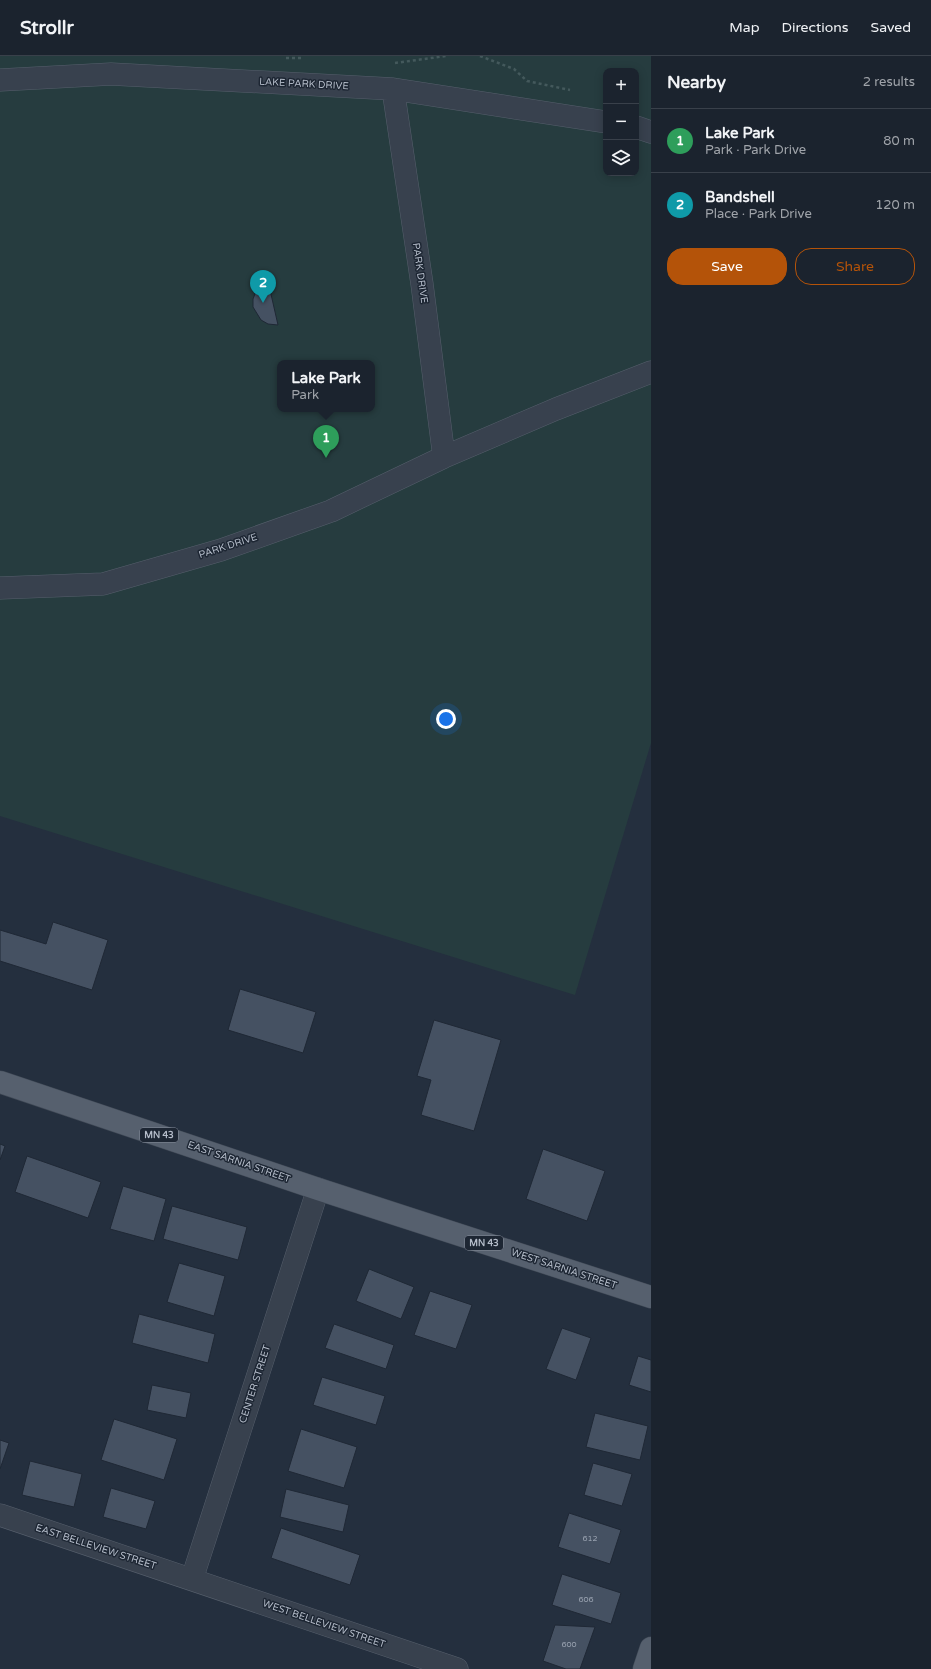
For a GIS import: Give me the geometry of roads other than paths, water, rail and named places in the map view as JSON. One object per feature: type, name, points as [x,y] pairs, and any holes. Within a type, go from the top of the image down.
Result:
[{"type":"main road","name":"EAST SARNIA STREET","points":[[0,1082],[318,1188]]},
{"type":"main road","name":"WEST SARNIA STREET","points":[[318,1188],[651,1297]]},
{"type":"main road","points":[[644,1669],[651,1648]]},
{"type":"street","name":"LAKE PARK DRIVE","points":[[0,80],[110,74],[393,89],[603,122]]},
{"type":"street","name":"PARK DRIVE","points":[[393,89],[422,284],[444,457]]},
{"type":"street","points":[[639,127],[651,132]]},
{"type":"street","name":"PARK DRIVE","points":[[0,588],[103,584],[221,550],[331,511],[444,457],[556,409],[651,372]]},
{"type":"street","name":"CENTER STREET","points":[[192,1579],[318,1188]]},
{"type":"street","name":"EAST BELLEVIEW STREET","points":[[0,1515],[192,1579]]},
{"type":"street","name":"WEST BELLEVIEW STREET","points":[[192,1579],[457,1669]]},
{"type":"place","name":"Bandshell","points":[[263,303]]},
{"type":"place","name":"Lake Park","points":[[326,458]]}]
